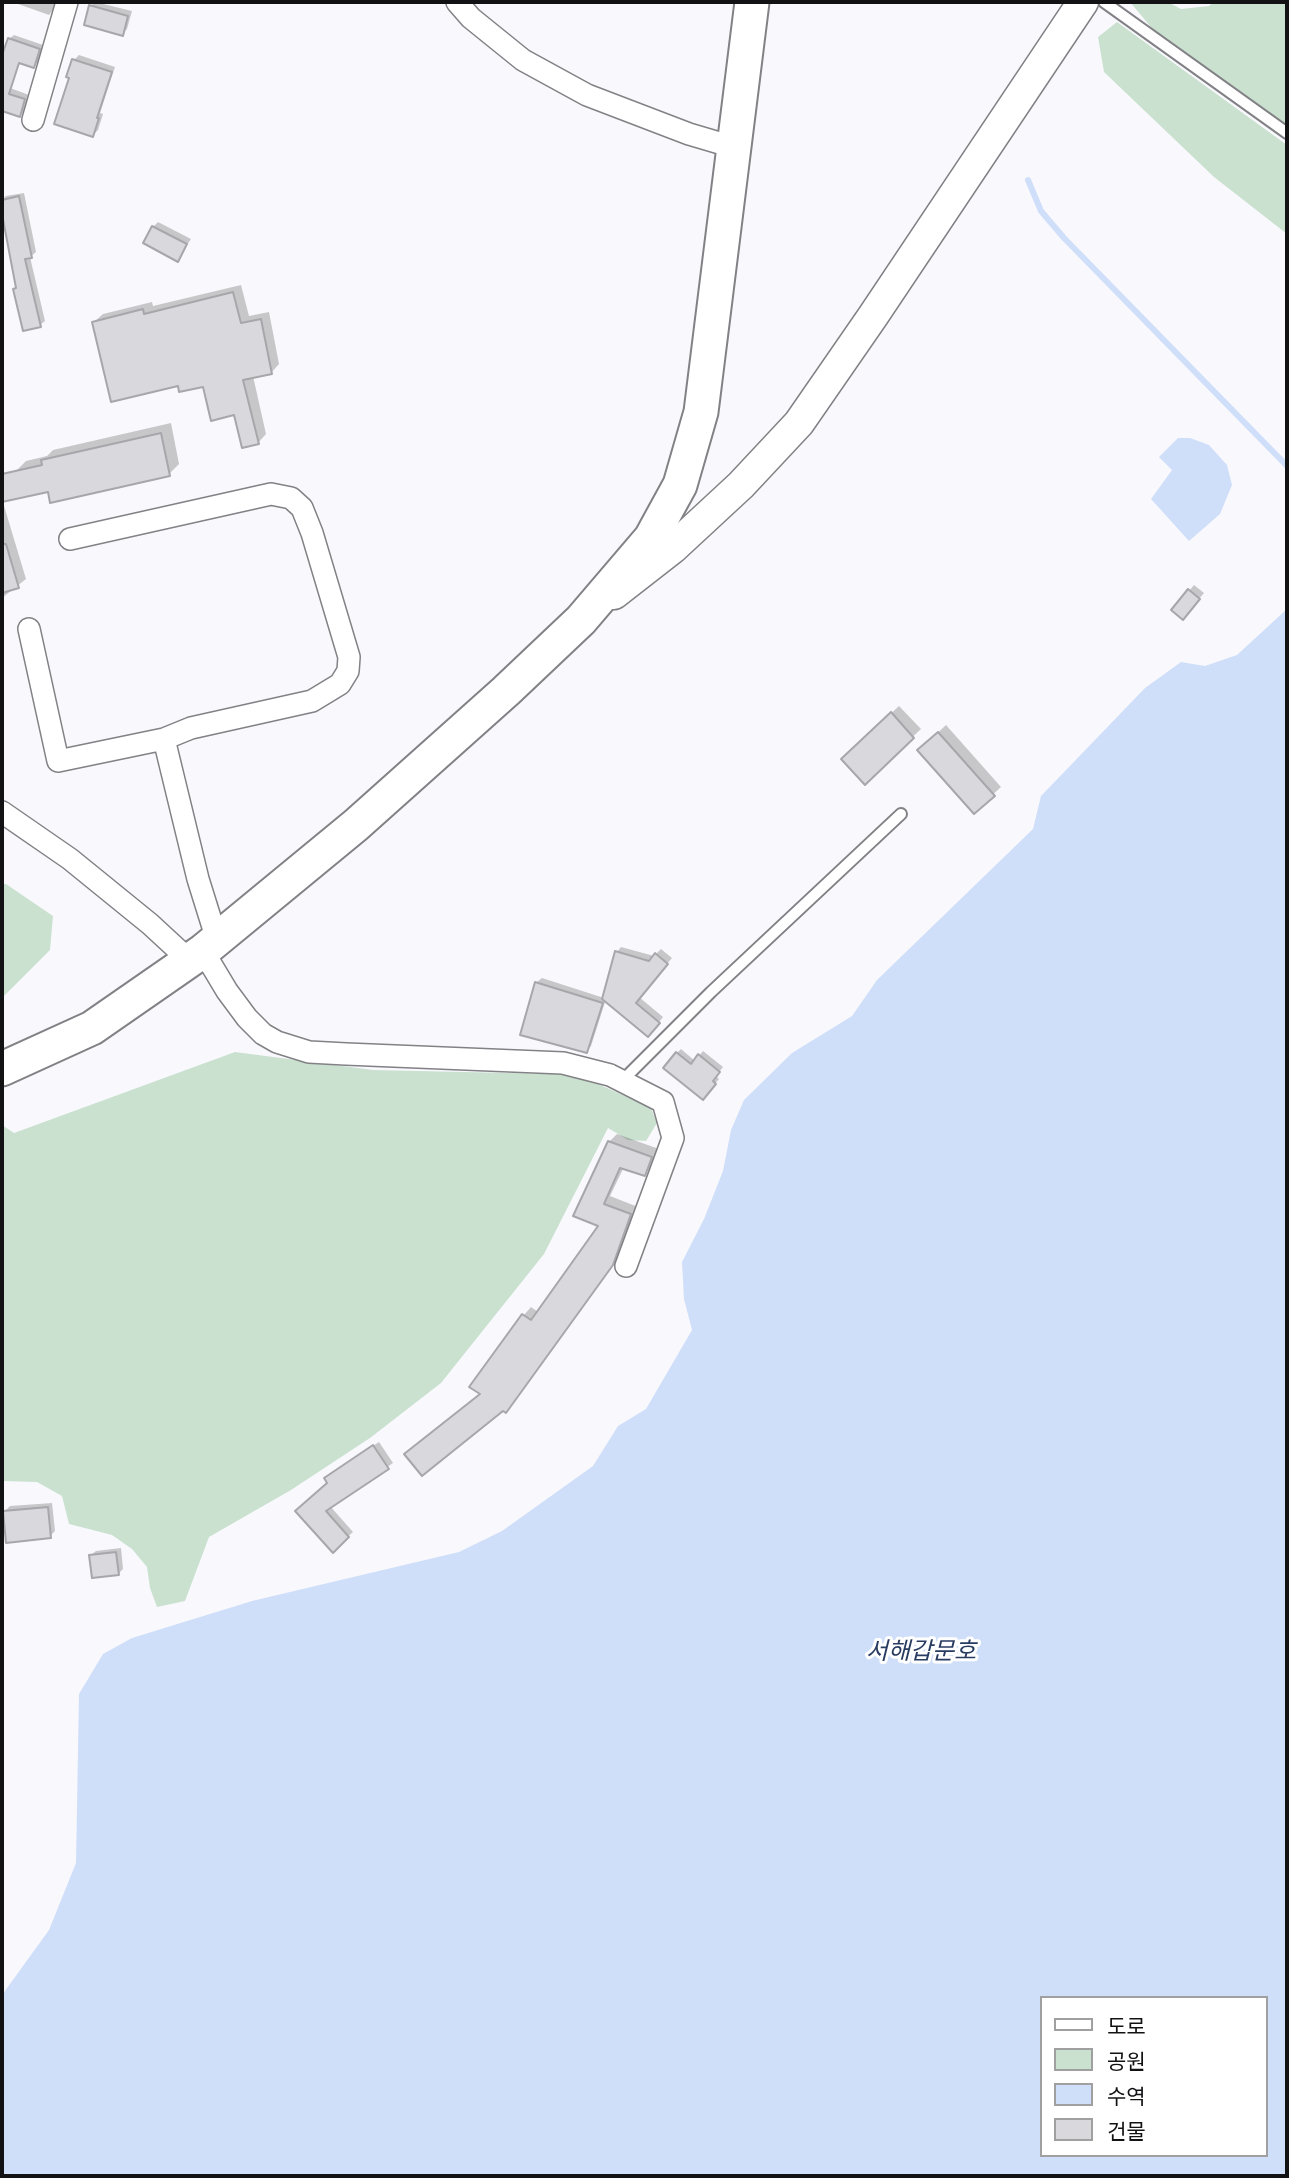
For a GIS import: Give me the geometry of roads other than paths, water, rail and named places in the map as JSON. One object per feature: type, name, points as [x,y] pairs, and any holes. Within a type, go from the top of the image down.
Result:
[{"type":"main road","points":[[581,620],[651,538],[680,485],[701,412],[751,2]]},
{"type":"main road","points":[[2,1069],[92,1028],[203,950],[356,825],[581,620],[673,548],[741,485],[799,422],[1083,2]]},
{"type":"street","points":[[33,120],[66,2]]},
{"type":"street","points":[[457,2],[471,18],[523,60],[587,95],[689,134],[733,147]]},
{"type":"street","points":[[29,629],[58,761],[164,739],[191,728],[312,701],[340,684],[348,671],[349,657],[312,533],[302,508],[290,498],[271,494],[70,539]]},
{"type":"street","points":[[164,739],[198,879],[203,950],[227,991],[263,1034],[277,1042],[321,1053],[563,1063],[622,1081],[663,1102],[673,1138],[626,1266]]},
{"type":"street","points":[[2,812],[70,859],[150,924],[203,950]]},
{"type":"lane","points":[[1104,2],[1287,133]]},
{"type":"lane","points":[[622,1081],[711,992],[901,814]]},
{"type":"water","points":[[1178,438],[1190,438],[1209,445],[1227,465],[1232,485],[1220,514],[1189,541],[1151,499],[1172,470],[1159,457]]},
{"type":"water","name":"서해갑문호","points":[[1287,609],[1287,2176],[2,2176],[2,1995],[49,1930],[76,1863],[79,1694],[103,1654],[132,1638],[252,1601],[459,1552],[502,1531],[593,1466],[618,1426],[646,1409],[692,1330],[684,1299],[682,1262],[704,1219],[723,1171],[731,1130],[744,1100],[792,1053],[852,1016],[877,980],[1033,829],[1041,796],[1145,688],[1181,662],[1205,666],[1237,655]]},
{"type":"waterway","points":[[1028,180],[1041,211],[1064,238],[1287,466]]}]
